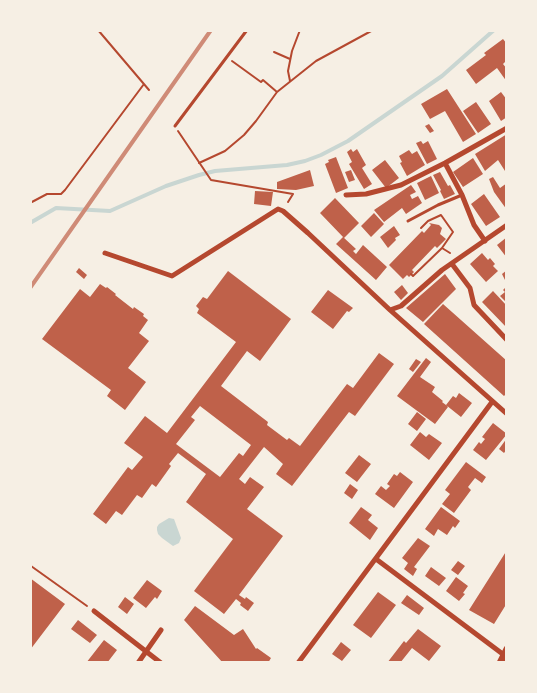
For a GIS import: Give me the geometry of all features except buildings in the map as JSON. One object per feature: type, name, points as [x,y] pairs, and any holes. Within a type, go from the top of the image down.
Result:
[{"type":"street","points":[[346,195],[366,194],[401,185],[507,129]]},
{"type":"street","points":[[445,163],[462,195],[474,225],[485,241]]},
{"type":"street","points":[[105,253],[172,276],[278,209],[283,211],[507,414]]},
{"type":"street","points":[[390,309],[402,306],[442,270],[507,225]]},
{"type":"street","points":[[452,264],[470,288],[474,305],[507,340]]},
{"type":"street","points":[[298,663],[492,402]]},
{"type":"street","points":[[376,560],[505,652],[500,663]]},
{"type":"street","points":[[94,611],[161,663]]},
{"type":"street","points":[[138,663],[161,630]]},
{"type":"lane","points":[[175,126],[247,30]]},
{"type":"lane","points":[[408,221],[462,195]]},
{"type":"path","points":[[98,30],[148,90]]},
{"type":"path","points":[[290,81],[288,71],[290,59],[300,30]]},
{"type":"path","points":[[199,163],[225,151],[244,135],[277,92],[316,61],[373,30]]},
{"type":"path","points":[[274,52],[290,59]]},
{"type":"path","points":[[228,57],[277,92]]},
{"type":"path","points":[[30,203],[47,194],[61,194],[65,190],[144,84]]},
{"type":"path","points":[[175,126],[211,180],[293,194],[283,211]]},
{"type":"path","points":[[411,274],[413,276],[442,248],[453,232],[441,215],[428,220],[420,228]]},
{"type":"path","points":[[442,248],[460,259]]},
{"type":"path","points":[[427,254],[431,259]]},
{"type":"path","points":[[31,566],[94,611]]},
{"type":"shaded area","points":[[169,518],[174,519],[181,538],[179,543],[173,546],[158,534],[157,530],[159,524]]},
{"type":"waterway","points":[[30,223],[56,208],[110,211],[166,186],[199,175],[215,171],[287,165],[321,155],[348,141],[442,76],[494,30]]},
{"type":"railway","points":[[30,288],[211,30]]}]
